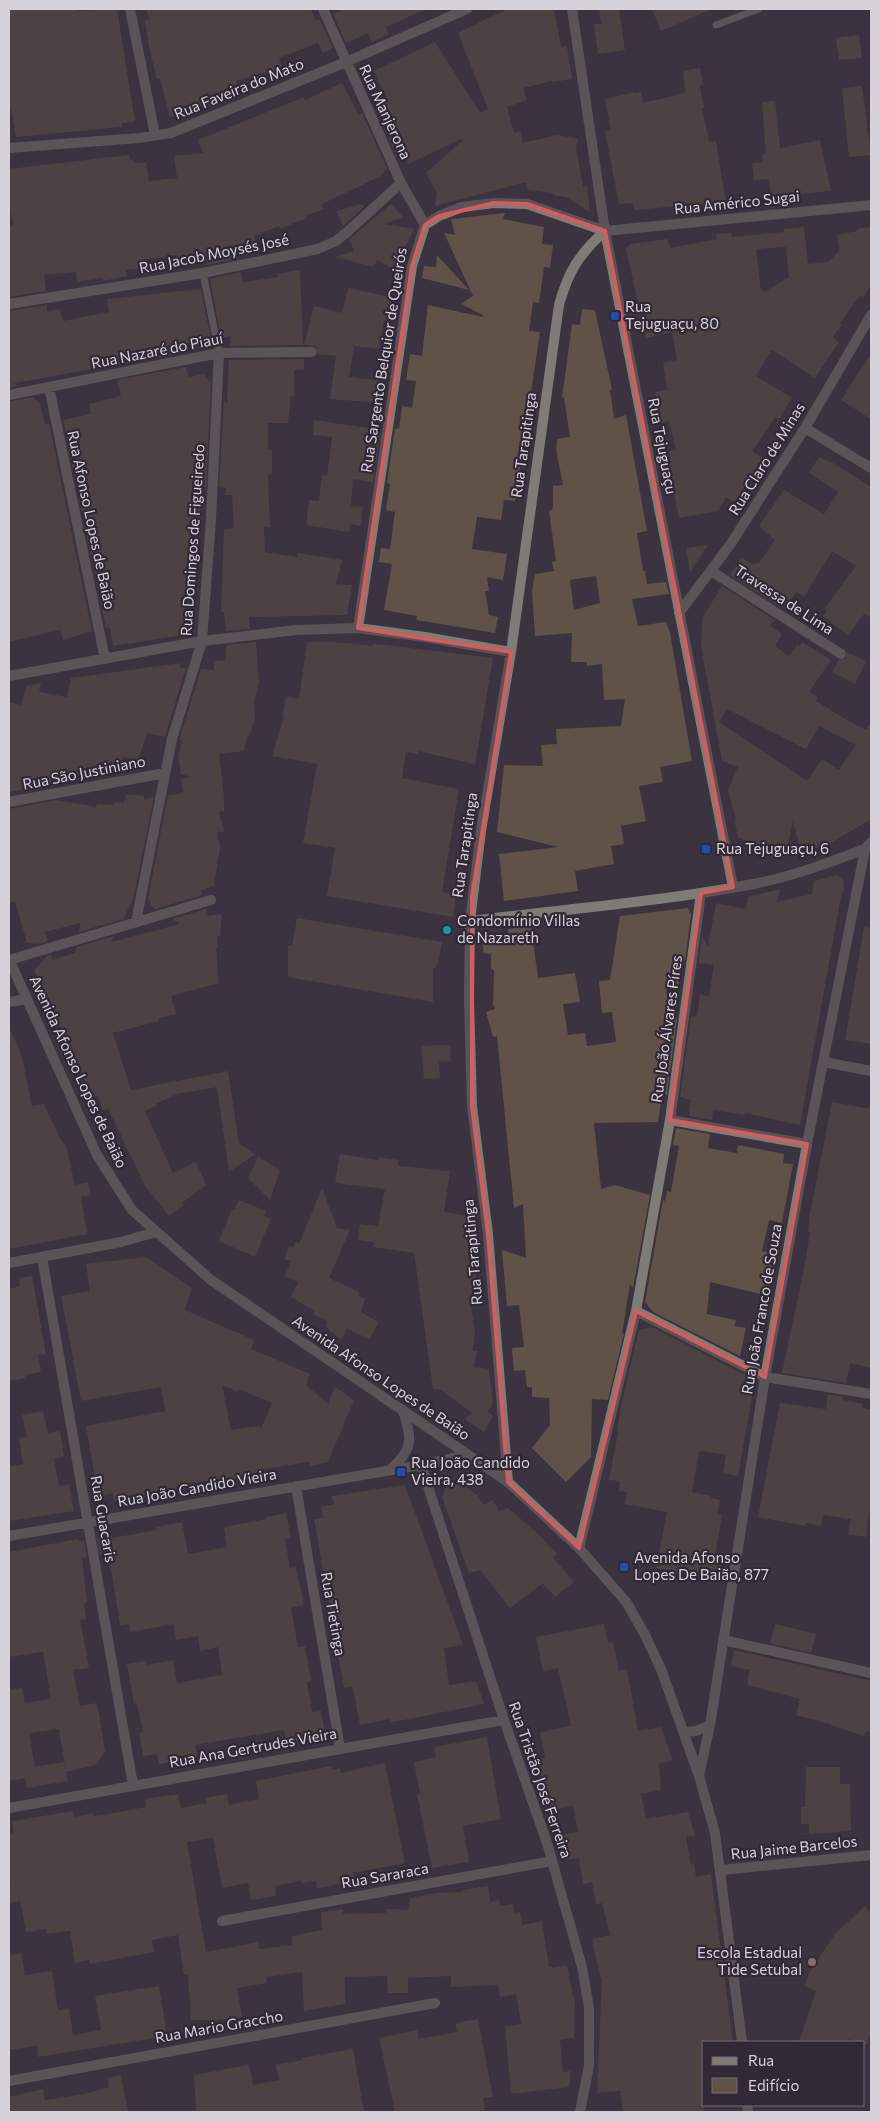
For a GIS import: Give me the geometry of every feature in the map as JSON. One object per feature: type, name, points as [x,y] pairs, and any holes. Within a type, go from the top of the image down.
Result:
[{"type":"street","points":[[130,9],[155,135]]},
{"type":"street","name":"Rua Manjerona","points":[[323,9],[401,183],[425,225]]},
{"type":"street","name":"Rua Faveira do Mato","points":[[9,148],[155,135],[191,126],[346,62],[467,9]]},
{"type":"street","name":"Rua Tejuguaçu","points":[[572,9],[605,231],[733,887]]},
{"type":"street","name":"Rua Jacob Moysés José","points":[[9,304],[203,273],[318,249],[336,241],[401,183]]},
{"type":"street","points":[[425,225],[439,216],[462,207],[494,203],[527,204],[605,231]]},
{"type":"street","name":"Rua Américo Sugai","points":[[605,231],[871,205]]},
{"type":"street","name":"Rua Sargento Belquior de Queirós","points":[[358,628],[412,266],[425,225]]},
{"type":"street","name":"Rua Tarapitinga","points":[[508,1482],[488,1234],[472,1106],[469,998],[470,921],[481,832],[511,652],[558,305],[565,283],[575,262],[589,245],[605,231]]},
{"type":"street","name":"Rua Claro de Minas","points":[[679,614],[711,571],[805,428],[871,315]]},
{"type":"street","name":"Rua Nazaré do Piauí","points":[[9,395],[219,353],[312,352]]},
{"type":"street","name":"Rua Domingos de Figueiredo","points":[[136,922],[172,740],[202,641],[211,519],[219,353]]},
{"type":"street","name":"Rua Afonso Lopes de Baião","points":[[49,387],[105,659]]},
{"type":"street","points":[[805,428],[871,468]]},
{"type":"street","name":"Travessa de Lima","points":[[711,571],[841,654]]},
{"type":"street","points":[[9,676],[202,641],[296,630],[358,628],[511,652]]},
{"type":"street","name":"Rua São Justiniano","points":[[9,802],[165,773]]},
{"type":"street","points":[[470,921],[752,884],[789,875],[868,845]]},
{"type":"street","name":"Rua João Franco de Souza","points":[[699,1776],[710,1725],[765,1378],[806,1144],[868,845]]},
{"type":"street","name":"Rua João Álvares Píres","points":[[701,892],[670,1120],[806,1144]]},
{"type":"street","points":[[9,960],[211,900]]},
{"type":"street","name":"Avenida Afonso Lopes de Baião","points":[[9,960],[97,1155],[132,1210],[211,1280],[508,1482],[580,1548],[627,1603],[660,1669],[699,1776],[715,1833],[742,2041]]},
{"type":"street","points":[[9,1002],[27,999]]},
{"type":"street","points":[[824,1062],[871,1071]]},
{"type":"street","points":[[580,1548],[636,1312],[670,1120]]},
{"type":"street","points":[[9,1263],[121,1242],[156,1232]]},
{"type":"street","name":"Rua Guacaris","points":[[42,1257],[133,1785]]},
{"type":"street","points":[[636,1312],[765,1378],[871,1394]]},
{"type":"street","points":[[391,1469],[403,1458],[410,1445],[410,1435],[402,1410]]},
{"type":"street","name":"Rua João Candido Vieira","points":[[9,1536],[421,1465],[468,1455]]},
{"type":"street","name":"Rua Tristão José Ferreira","points":[[421,1465],[552,1861],[582,1967],[589,2008],[589,2066],[580,2112]]},
{"type":"street","name":"Rua Tietinga","points":[[296,1486],[340,1748]]},
{"type":"street","points":[[723,1640],[871,1673]]},
{"type":"street","name":"Rua Ana Gertrudes Vieira","points":[[9,1808],[504,1720]]},
{"type":"street","points":[[684,1732],[696,1731],[710,1725]]},
{"type":"street","name":"Rua Jaime Barcelos","points":[[721,1870],[871,1855]]},
{"type":"street","name":"Rua Sararaca","points":[[222,1920],[552,1861]]},
{"type":"street","name":"Rua Mario Graccho","points":[[9,2081],[435,2003]]},
{"type":"lane","points":[[716,25],[759,9]]},
{"type":"lane","name":"Rua Domingos de Figueiredo","points":[[203,273],[219,353]]},
{"type":"highlighted area","points":[[494,203],[527,204],[605,231],[733,887],[701,893],[670,1120],[807,1144],[765,1377],[636,1311],[579,1548],[508,1482],[488,1234],[472,1106],[472,897],[511,652],[358,628],[412,266],[425,225],[439,216]]},
{"type":"building","points":[[9,9],[77,9],[78,11],[117,9],[135,122],[122,123],[122,127],[16,137],[9,99]]},
{"type":"building","points":[[146,9],[311,9],[316,21],[320,19],[333,48],[323,53],[318,43],[279,58],[285,76],[272,81],[269,71],[236,81],[237,85],[230,88],[232,96],[170,117],[160,79],[157,79],[150,52],[145,21],[150,19]]},
{"type":"building","points":[[345,9],[426,9],[386,27],[389,34],[372,42],[368,33],[346,43],[333,14]]},
{"type":"building","points":[[507,9],[554,9],[561,47],[567,46],[572,79],[552,81],[523,88],[527,100],[507,107],[514,133],[520,131],[523,143],[557,135],[578,139],[576,148],[583,187],[587,186],[590,212],[566,197],[553,195],[553,193],[528,190],[526,182],[435,206],[437,193],[426,173],[462,141],[461,139],[408,164],[400,148],[396,154],[375,107],[388,101],[374,71],[435,42],[480,113],[488,109],[458,33]]},
{"type":"building","points":[[599,9],[619,9],[625,50],[598,54],[594,24],[601,24]]},
{"type":"building","points":[[652,9],[712,9],[661,31]]},
{"type":"building","points":[[859,35],[862,58],[839,60],[836,38]]},
{"type":"building","points":[[700,68],[703,85],[700,86],[704,108],[702,108],[709,142],[716,141],[726,202],[634,210],[633,203],[619,204],[605,131],[611,130],[605,99],[641,92],[643,103],[673,96],[685,92],[683,71]]},
{"type":"building","points":[[342,83],[359,115],[362,113],[387,168],[381,176],[322,204],[324,209],[305,216],[306,218],[280,229],[279,226],[254,236],[257,244],[236,251],[238,259],[207,265],[206,261],[178,266],[176,255],[141,260],[141,266],[138,266],[138,269],[126,270],[127,276],[103,281],[103,278],[77,282],[76,272],[44,275],[46,291],[9,297],[9,226],[13,226],[9,198],[9,169],[129,155],[130,160],[133,159],[133,163],[146,162],[149,181],[177,178],[174,156],[203,153],[198,140],[304,97],[305,100]]},
{"type":"building","points":[[862,86],[871,155],[849,157],[842,88]]},
{"type":"building","points":[[775,101],[780,148],[820,140],[831,191],[772,197],[768,179],[754,180],[752,163],[763,162],[762,155],[766,154],[762,102]]},
{"type":"building","points":[[362,204],[364,207],[343,226],[336,211]]},
{"type":"building","points":[[391,204],[403,217],[384,224],[414,229],[395,270],[377,260],[374,267],[335,257],[354,251],[349,239]]},
{"type":"building","points":[[505,213],[503,219],[544,227],[542,244],[553,245],[550,268],[544,267],[539,303],[533,302],[529,331],[540,332],[515,501],[504,500],[501,520],[477,517],[472,549],[507,554],[503,580],[487,577],[489,591],[485,591],[489,615],[498,617],[495,633],[416,620],[417,616],[384,610],[392,564],[379,562],[381,548],[390,549],[395,512],[386,510],[390,484],[387,483],[395,429],[399,428],[402,406],[412,408],[416,381],[406,380],[410,354],[422,356],[428,305],[483,317],[483,315],[461,304],[473,296],[444,233],[455,235],[451,219]]},
{"type":"building","points":[[804,227],[808,264],[828,262],[839,251],[837,235],[871,227],[871,284],[863,298],[860,295],[840,323],[842,324],[833,337],[839,342],[815,378],[772,350],[756,376],[792,398],[779,419],[775,417],[752,451],[763,458],[735,502],[726,497],[718,511],[679,518],[668,463],[671,464],[669,451],[676,450],[669,421],[661,423],[655,392],[667,390],[663,363],[677,360],[672,332],[646,338],[626,249],[630,244],[668,239],[670,248],[717,239],[716,234],[731,233],[732,237],[784,232],[783,229]],"holes":[[[786,247],[789,277],[764,292],[763,290],[761,291],[756,249]]]},
{"type":"building","points":[[437,255],[469,290],[422,278],[424,266],[436,267]]},
{"type":"building","points":[[300,270],[303,345],[230,346],[231,336],[221,338],[210,279],[241,272],[243,282],[278,277],[277,274]]},
{"type":"building","points":[[348,288],[395,298],[392,322],[384,320],[379,349],[354,346],[349,377],[383,381],[380,403],[330,399],[336,356],[318,354],[316,346],[304,345],[314,306],[342,313]]},
{"type":"building","points":[[201,289],[211,340],[183,344],[184,353],[14,383],[18,386],[9,388],[9,311],[47,305],[47,311],[60,309],[63,321],[109,312],[107,299]]},
{"type":"building","points":[[582,309],[595,310],[612,390],[610,390],[614,419],[626,415],[647,531],[637,533],[643,571],[645,571],[647,584],[666,582],[669,594],[632,599],[638,626],[666,622],[670,633],[692,761],[660,767],[663,782],[639,786],[646,821],[621,826],[624,844],[611,846],[614,864],[575,871],[578,891],[504,901],[499,854],[558,847],[497,832],[504,765],[543,766],[541,745],[557,744],[556,729],[621,726],[625,699],[604,700],[602,664],[587,666],[587,662],[571,662],[572,633],[535,636],[532,590],[535,574],[554,571],[552,562],[556,561],[549,511],[553,507],[553,486],[563,485],[556,449],[557,439],[570,437],[564,397],[562,398],[572,324],[580,325]],"holes":[[[596,576],[600,603],[574,610],[570,580]]]},
{"type":"building","points":[[871,354],[871,419],[841,400]]},
{"type":"building","points":[[304,359],[304,370],[294,370],[294,396],[291,396],[288,423],[268,423],[268,450],[272,450],[272,474],[268,475],[270,527],[264,527],[265,552],[297,557],[298,553],[342,560],[336,584],[352,585],[347,615],[249,617],[250,629],[226,631],[224,612],[221,612],[224,529],[234,528],[232,495],[225,495],[226,488],[219,487],[224,399],[227,403],[229,360]]},
{"type":"building","points":[[186,367],[188,377],[204,374],[211,383],[206,487],[202,486],[199,522],[188,523],[193,555],[197,555],[195,594],[182,595],[189,634],[113,646],[110,628],[106,628],[63,420],[91,414],[89,404],[121,396],[117,380]]},
{"type":"building","points":[[33,397],[40,403],[45,424],[49,423],[92,631],[63,640],[60,630],[9,642],[9,402]]},
{"type":"building","points":[[314,420],[381,430],[373,482],[353,479],[351,506],[363,507],[361,526],[350,524],[349,532],[306,525],[309,500],[319,501],[322,475],[327,476],[332,437],[313,435]]},
{"type":"building","points":[[819,457],[833,463],[871,487],[871,618],[864,614],[848,635],[823,616],[827,611],[824,609],[856,566],[832,551],[804,597],[796,592],[789,603],[786,602],[782,608],[730,575],[741,558],[754,565],[756,562],[758,564],[775,540],[759,526],[784,490],[824,514],[838,492],[809,473]]},
{"type":"building","points":[[708,545],[690,572],[686,548]]},
{"type":"building","points":[[722,586],[775,620],[770,626],[782,634],[775,646],[789,656],[798,644],[800,646],[802,642],[831,660],[809,692],[818,697],[816,701],[866,730],[871,722],[871,819],[826,846],[801,851],[793,821],[786,854],[775,856],[738,837],[734,819],[736,820],[728,790],[738,767],[722,761],[701,646],[702,618]],"holes":[[[727,709],[806,749],[819,726],[856,745],[839,770],[822,759],[807,781],[719,722]]]},
{"type":"building","points":[[256,642],[259,683],[254,702],[255,720],[249,736],[247,735],[244,751],[219,754],[224,811],[219,812],[224,831],[217,833],[220,847],[214,886],[201,890],[202,895],[156,909],[152,907],[148,898],[168,795],[183,793],[181,779],[191,777],[181,774],[178,756],[182,741],[179,740],[201,669],[214,670],[214,661],[226,660],[226,645]]},
{"type":"building","points":[[307,642],[385,645],[493,658],[475,764],[418,751],[418,754],[406,752],[402,778],[459,789],[442,892],[456,895],[453,917],[327,896],[335,848],[303,843],[317,764],[272,756],[284,717],[282,717],[286,697],[299,699]]},
{"type":"building","points":[[847,652],[866,661],[855,684],[832,672],[839,660],[846,658]]},
{"type":"building","points":[[181,663],[180,668],[186,668],[165,737],[147,733],[138,761],[123,756],[120,766],[107,762],[106,769],[100,767],[98,776],[9,792],[9,702],[21,705],[26,686],[41,683],[39,692],[67,697],[71,678]]},
{"type":"building","points":[[126,794],[144,796],[144,799],[154,797],[133,900],[123,919],[79,932],[80,923],[45,932],[48,941],[39,944],[27,943],[15,901],[9,903],[9,809],[56,800],[96,807],[97,804],[114,805],[114,802],[124,803]]},
{"type":"building","points":[[837,875],[843,878],[844,891],[842,891],[800,1125],[745,1113],[745,1115],[713,1110],[712,1120],[689,1116],[691,1100],[680,1097],[691,1017],[697,1016],[700,995],[709,996],[714,965],[698,963],[702,936],[708,947],[716,903],[746,909],[748,897],[780,889],[777,902],[812,894],[814,881]]},
{"type":"building","points":[[688,908],[691,915],[685,961],[682,960],[678,987],[666,989],[670,1020],[677,1019],[667,1095],[662,1094],[658,1122],[594,1123],[601,1189],[615,1185],[650,1195],[633,1288],[630,1284],[622,1334],[624,1333],[608,1400],[592,1399],[591,1457],[566,1482],[532,1448],[550,1425],[549,1398],[532,1397],[532,1387],[527,1387],[525,1370],[514,1371],[512,1348],[524,1347],[519,1305],[507,1306],[502,1250],[526,1258],[523,1204],[514,1208],[497,1036],[493,1037],[486,1012],[495,1009],[493,1005],[494,970],[491,969],[491,954],[483,953],[483,936],[509,939],[508,929],[531,926],[538,978],[575,973],[580,1002],[563,1004],[568,1035],[585,1033],[587,1046],[616,1042],[612,1012],[602,1013],[599,981],[610,980],[620,916]]},
{"type":"building","points":[[206,909],[208,916],[222,914],[220,936],[217,937],[218,948],[216,948],[219,983],[171,996],[176,1014],[159,1018],[159,1021],[113,1033],[131,1090],[228,1071],[239,1144],[255,1154],[229,1172],[217,1087],[177,1094],[145,1111],[173,1173],[196,1162],[206,1185],[182,1203],[184,1205],[169,1216],[145,1186],[108,1108],[103,1110],[98,1096],[93,1097],[34,970],[47,956],[51,955],[52,960],[75,953],[76,947],[114,936],[111,942],[180,924],[172,919]]},
{"type":"building","points":[[297,918],[442,942],[438,965],[436,965],[436,968],[433,968],[433,1002],[288,977],[288,945],[292,946]]},
{"type":"building","points":[[864,927],[871,928],[871,1044],[845,1040]]},
{"type":"building","points":[[9,1027],[22,1056],[32,1106],[44,1104],[61,1140],[66,1146],[75,1185],[88,1182],[91,1195],[81,1197],[87,1234],[9,1249]]},
{"type":"building","points":[[450,1045],[451,1061],[439,1062],[440,1078],[424,1079],[421,1046]]},
{"type":"building","points":[[832,1102],[871,1109],[871,1368],[850,1363],[846,1383],[782,1373],[804,1269],[810,1232],[808,1232],[810,1213]]},
{"type":"building","points":[[676,1128],[710,1134],[708,1148],[737,1153],[738,1145],[784,1154],[783,1163],[793,1164],[782,1223],[769,1220],[762,1251],[776,1254],[769,1296],[710,1282],[707,1314],[736,1320],[734,1326],[746,1328],[740,1356],[653,1312],[645,1302],[663,1200],[665,1201],[667,1191],[671,1192],[679,1146],[673,1145]]},
{"type":"building","points":[[340,1154],[378,1160],[378,1157],[399,1160],[398,1166],[450,1171],[444,1212],[468,1216],[479,1297],[470,1299],[475,1333],[473,1351],[477,1351],[474,1367],[489,1369],[493,1402],[488,1411],[493,1416],[484,1432],[465,1419],[472,1413],[441,1390],[433,1389],[414,1253],[373,1247],[374,1242],[358,1240],[360,1224],[378,1226],[385,1189],[335,1183]]},
{"type":"building","points":[[258,1156],[280,1170],[270,1200],[248,1178]]},
{"type":"building","points":[[322,1188],[337,1228],[350,1230],[329,1278],[359,1292],[358,1295],[365,1299],[361,1312],[378,1322],[370,1340],[347,1328],[341,1340],[325,1326],[327,1321],[313,1314],[314,1311],[291,1297],[298,1282],[285,1276],[291,1261],[284,1259],[289,1246],[293,1248],[295,1242],[299,1244]]},
{"type":"building","points":[[239,1200],[266,1211],[264,1216],[271,1219],[255,1257],[219,1241],[232,1209],[234,1210]]},
{"type":"building","points":[[146,1257],[192,1288],[185,1310],[254,1340],[251,1349],[310,1374],[306,1385],[328,1404],[335,1387],[354,1400],[328,1462],[310,1466],[309,1462],[259,1470],[259,1475],[207,1484],[207,1481],[176,1486],[176,1490],[114,1501],[113,1493],[98,1496],[86,1426],[165,1411],[161,1387],[81,1401],[61,1296],[90,1291],[86,1264]],"holes":[[[222,1385],[238,1392],[239,1389],[272,1403],[262,1427],[231,1430]]]},
{"type":"building","points":[[32,1276],[46,1354],[38,1355],[41,1372],[9,1381],[9,1289],[20,1286],[19,1278]]},
{"type":"building","points":[[652,1327],[755,1380],[738,1476],[723,1473],[726,1455],[699,1451],[692,1492],[720,1500],[717,1515],[722,1515],[715,1556],[723,1558],[719,1578],[656,1568],[667,1512],[625,1504],[627,1492],[619,1491],[620,1481],[609,1480],[622,1401],[639,1330]]},
{"type":"building","points":[[828,1394],[844,1397],[843,1400],[863,1404],[862,1408],[871,1410],[871,1512],[869,1512],[866,1537],[848,1534],[851,1519],[823,1515],[821,1526],[805,1523],[805,1526],[758,1517],[780,1403],[826,1409]]},
{"type":"building","points":[[43,1411],[48,1433],[60,1431],[64,1457],[54,1459],[59,1486],[69,1484],[74,1511],[9,1521],[9,1466],[23,1464],[19,1438],[27,1437],[22,1415]]},
{"type":"building","points":[[460,1483],[478,1496],[483,1505],[493,1500],[499,1511],[508,1508],[538,1534],[557,1554],[553,1557],[574,1582],[555,1597],[543,1583],[510,1608],[480,1570],[469,1573],[442,1497],[446,1487]]},
{"type":"building","points":[[405,1485],[463,1645],[444,1648],[449,1685],[476,1681],[484,1704],[404,1720],[391,1722],[390,1719],[360,1725],[353,1687],[344,1688],[314,1519],[323,1518],[321,1507],[334,1504],[332,1496]]},
{"type":"building","points":[[286,1513],[291,1538],[285,1539],[290,1568],[296,1567],[304,1605],[291,1608],[298,1647],[305,1646],[311,1681],[307,1682],[312,1712],[321,1711],[325,1735],[286,1742],[284,1730],[195,1745],[197,1757],[159,1764],[157,1754],[143,1756],[139,1733],[143,1732],[137,1703],[134,1704],[127,1664],[145,1661],[146,1665],[173,1660],[177,1683],[222,1675],[218,1647],[200,1651],[198,1636],[176,1640],[174,1624],[130,1632],[129,1624],[120,1625],[109,1555],[100,1555],[97,1538],[111,1535],[112,1538],[157,1530],[156,1527],[182,1522],[188,1554],[227,1547],[224,1527],[267,1519],[266,1517]]},
{"type":"building","points":[[78,1539],[79,1541],[84,1540],[87,1557],[82,1558],[87,1603],[84,1603],[86,1619],[80,1620],[89,1668],[73,1670],[80,1706],[97,1703],[105,1752],[96,1765],[66,1772],[68,1781],[27,1788],[25,1778],[9,1781],[9,1690],[22,1688],[25,1703],[51,1699],[43,1652],[9,1657],[9,1552]],"holes":[[[59,1729],[66,1770],[64,1762],[35,1767],[29,1733]]]},
{"type":"building","points":[[604,1624],[608,1643],[613,1642],[619,1671],[627,1669],[638,1731],[661,1727],[673,1761],[659,1763],[661,1790],[641,1794],[646,1819],[688,1812],[695,1835],[686,1837],[691,1865],[694,1864],[696,1877],[711,1874],[733,2041],[702,2041],[702,2106],[704,2106],[704,2112],[623,2112],[620,2091],[597,2093],[602,1977],[600,1977],[592,1939],[610,1935],[602,1903],[596,1904],[592,1882],[583,1884],[579,1858],[567,1860],[559,1835],[578,1832],[573,1806],[551,1810],[535,1760],[545,1758],[540,1732],[571,1726],[558,1668],[543,1671],[536,1637]]},
{"type":"building","points":[[775,1624],[816,1634],[811,1653],[770,1643]]},
{"type":"building","points":[[734,1650],[871,1681],[871,1732],[866,1731],[864,1736],[796,1715],[800,1699],[747,1685],[750,1670],[731,1666]]},
{"type":"building","points":[[487,1737],[501,1819],[463,1826],[469,1862],[432,1868],[417,1794],[420,1794],[414,1762],[436,1757],[434,1747]]},
{"type":"building","points":[[385,1763],[405,1863],[353,1873],[355,1881],[317,1889],[316,1881],[301,1883],[301,1881],[275,1886],[276,1896],[251,1900],[248,1883],[222,1888],[213,1838],[187,1842],[206,1952],[258,1942],[259,1949],[292,1945],[292,1936],[322,1930],[321,1912],[343,1909],[343,1914],[386,1913],[386,1909],[408,1910],[410,1898],[437,1893],[462,1892],[463,1890],[488,1886],[490,1902],[499,1900],[500,1906],[513,1904],[514,1913],[520,1912],[522,1925],[542,1921],[549,1967],[567,1965],[573,1997],[575,1997],[574,2038],[560,2040],[563,2072],[571,2071],[569,2087],[511,2094],[505,2026],[521,2024],[516,1994],[500,1997],[498,1985],[451,1987],[451,1976],[408,1978],[408,1993],[388,1993],[387,1976],[345,1977],[345,2004],[304,2011],[302,1972],[266,1977],[267,1983],[237,1988],[242,2017],[217,2020],[191,2020],[188,1974],[184,1975],[178,1935],[152,1940],[154,1952],[90,1964],[89,1960],[75,1963],[70,1931],[47,1934],[46,1929],[26,1932],[20,1901],[9,1903],[9,1886],[11,1886],[9,1835],[14,1834],[12,1821],[73,1811],[74,1817],[93,1813],[93,1816],[102,1815],[146,1807],[145,1799],[178,1794],[181,1808],[207,1803],[206,1798],[227,1794],[229,1805],[259,1799],[256,1781],[331,1766],[332,1770],[340,1768],[341,1773]]},
{"type":"building","points":[[806,1767],[840,1767],[840,1784],[850,1784],[851,1831],[809,1834],[809,1824],[801,1824],[801,1807],[805,1807]]},
{"type":"building","points":[[865,1906],[871,1915],[871,2031],[867,2045],[865,2044],[865,2041],[848,2039],[847,2041],[799,2041],[816,1991],[804,1986],[810,1971],[835,1934]]},
{"type":"building","points":[[21,1953],[25,1975],[52,1971],[58,2010],[69,2008],[73,2035],[101,2030],[95,1996],[159,1986],[167,2036],[38,2057],[37,2046],[9,2050],[9,1955]]},
{"type":"building","points":[[478,2019],[493,2097],[483,2098],[485,2110],[472,2112],[395,2112],[379,2038],[417,2030],[419,2039],[457,2032],[455,2023]]},
{"type":"building","points":[[353,2049],[364,2112],[196,2112],[194,2075],[249,2065],[253,2085],[279,2080],[276,2065],[302,2060],[302,2058]]},
{"type":"building","points":[[121,2075],[128,2112],[9,2112],[9,2097],[43,2089],[45,2100],[84,2094],[109,2087],[107,2078]]},
{"type":"place","name":"Rua Tejuguaçu, 80","points":[[615,316]]},
{"type":"place","name":"Rua Tejuguaçu, 6","points":[[706,849]]},
{"type":"place","name":"Condomínio Villas de Nazareth","points":[[447,930]]},
{"type":"place","name":"Rua João Candido Vieira, 438","points":[[401,1472]]},
{"type":"place","name":"Avenida Afonso Lopes De Baião, 877","points":[[624,1567]]},
{"type":"place","name":"Escola Estadual Tide Setubal","points":[[812,1962]]}]
